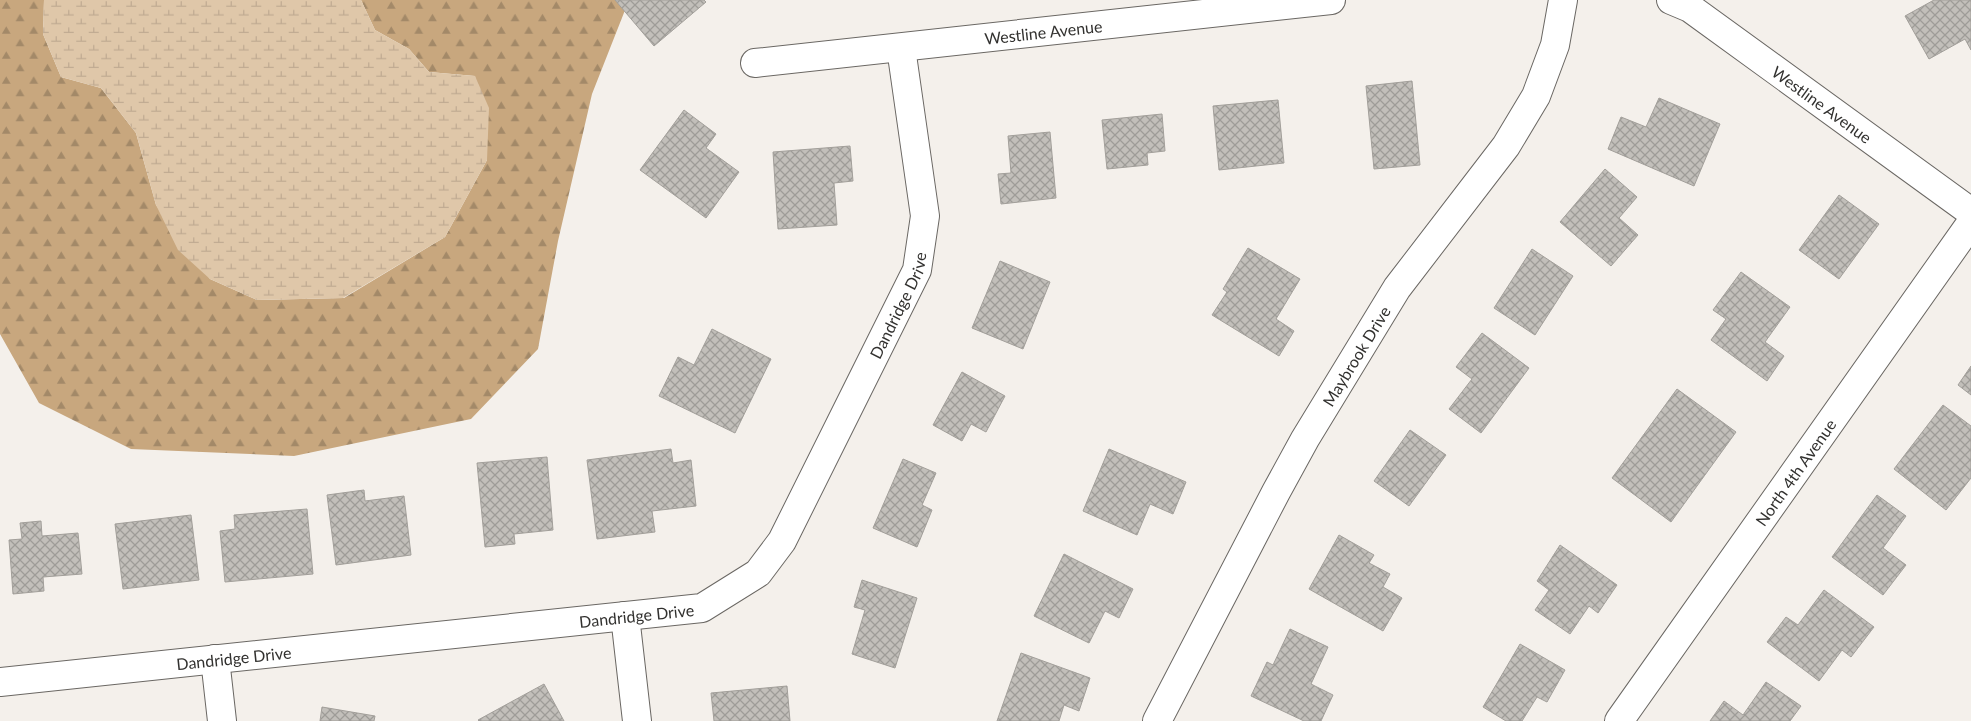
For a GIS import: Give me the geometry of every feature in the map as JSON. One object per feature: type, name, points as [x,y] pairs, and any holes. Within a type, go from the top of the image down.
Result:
[{"type":"street","name":"Westline Avenue","points":[[755,63],[901,48],[1265,3],[1331,0]]},
{"type":"street","name":"Maybrook Drive","points":[[1157,721],[1305,439],[1397,288],[1506,146],[1536,96],[1555,45],[1563,0]]},
{"type":"street","name":"Westline Avenue","points":[[1672,0],[1690,8],[1971,212]]},
{"type":"street","name":"Dandridge Drive","points":[[0,682],[702,608],[758,573],[782,540],[917,270],[926,216],[901,48]]},
{"type":"street","name":"North 4th Avenue","points":[[1619,721],[1971,223]]},
{"type":"street","points":[[625,616],[637,721]]},
{"type":"street","points":[[215,659],[222,721]]},
{"type":"green space","points":[[0,0],[44,0],[43,34],[61,77],[101,88],[136,133],[156,205],[210,279],[257,300],[344,298],[445,237],[487,160],[475,76],[429,72],[409,49],[375,30],[361,0],[629,0],[592,94],[558,241],[538,349],[471,419],[294,456],[131,449],[39,403],[0,334]]},
{"type":"green space","points":[[44,0],[361,0],[375,30],[409,49],[429,72],[475,76],[489,108],[487,160],[445,237],[343,298],[257,300],[210,279],[178,250],[156,205],[136,133],[101,88],[61,77],[43,34]]},
{"type":"building","points":[[615,0],[704,0],[706,2],[654,46]]},
{"type":"building","points":[[1934,0],[1971,0],[1971,50],[1965,39],[1929,59],[1905,16]]},
{"type":"building","points":[[1412,81],[1420,165],[1374,169],[1366,86]]},
{"type":"building","points":[[1659,98],[1720,124],[1694,186],[1608,149],[1621,117],[1646,127]]},
{"type":"building","points":[[1278,100],[1284,163],[1219,170],[1213,106]]},
{"type":"building","points":[[684,110],[716,134],[706,148],[739,172],[706,218],[640,170]]},
{"type":"building","points":[[1162,114],[1165,151],[1147,153],[1148,165],[1107,169],[1102,120]]},
{"type":"building","points":[[1050,132],[1056,198],[1001,204],[998,174],[1011,173],[1008,136]]},
{"type":"building","points":[[850,146],[853,181],[834,183],[837,225],[778,229],[773,152]]},
{"type":"building","points":[[1605,169],[1637,197],[1619,218],[1638,235],[1611,266],[1560,222]]},
{"type":"building","points":[[1839,195],[1879,224],[1839,279],[1799,250]]},
{"type":"building","points":[[1248,248],[1300,279],[1276,319],[1294,331],[1279,356],[1212,315],[1227,292],[1223,289]]},
{"type":"building","points":[[1532,249],[1573,276],[1535,335],[1494,308]]},
{"type":"building","points":[[1000,261],[1050,282],[1023,349],[972,328]]},
{"type":"building","points":[[1741,272],[1790,307],[1765,342],[1784,356],[1767,381],[1711,340],[1726,319],[1713,310]]},
{"type":"building","points":[[712,329],[771,359],[735,433],[659,396],[678,357],[694,365]]},
{"type":"building","points":[[1482,333],[1529,368],[1481,433],[1449,409],[1472,379],[1456,367]]},
{"type":"building","points":[[1971,366],[1971,395],[1958,385]]},
{"type":"building","points":[[962,372],[1005,396],[986,432],[971,424],[962,441],[933,425]]},
{"type":"building","points":[[1677,389],[1736,432],[1671,522],[1612,478]]},
{"type":"building","points":[[1943,405],[1971,426],[1971,478],[1946,510],[1894,469]]},
{"type":"building","points":[[1410,430],[1446,455],[1409,506],[1374,481]]},
{"type":"building","points":[[671,449],[673,463],[691,460],[696,506],[652,511],[655,532],[597,539],[587,460]]},
{"type":"building","points":[[1109,449],[1186,482],[1173,514],[1150,504],[1137,535],[1083,511]]},
{"type":"building","points":[[547,457],[553,530],[514,534],[515,544],[485,547],[477,463]]},
{"type":"building","points":[[903,459],[936,473],[922,505],[932,510],[917,547],[873,528]]},
{"type":"building","points":[[364,490],[365,501],[404,496],[411,555],[336,565],[327,495]]},
{"type":"building","points":[[1877,495],[1906,516],[1883,548],[1906,565],[1883,595],[1832,557]]},
{"type":"building","points":[[307,509],[313,574],[225,582],[220,531],[235,529],[234,515]]},
{"type":"building","points":[[191,515],[199,580],[123,589],[115,524]]},
{"type":"building","points":[[41,521],[42,536],[78,533],[82,574],[43,577],[44,591],[13,594],[9,540],[22,539],[20,523]]},
{"type":"building","points":[[1339,535],[1374,555],[1369,563],[1390,574],[1383,587],[1402,598],[1383,631],[1309,589]]},
{"type":"building","points":[[1560,545],[1617,585],[1598,613],[1589,606],[1570,634],[1535,610],[1549,590],[1537,581]]},
{"type":"building","points":[[1064,554],[1133,589],[1119,618],[1105,611],[1089,643],[1034,616]]},
{"type":"building","points":[[862,580],[917,598],[895,668],[852,654],[865,610],[854,607]]},
{"type":"building","points":[[1824,590],[1874,627],[1851,657],[1842,650],[1819,681],[1767,642],[1786,617],[1798,625]]},
{"type":"building","points":[[1290,629],[1328,647],[1311,684],[1333,695],[1321,721],[1304,721],[1251,696],[1267,662],[1273,665]]},
{"type":"building","points":[[1520,644],[1565,670],[1547,702],[1537,697],[1522,721],[1506,721],[1483,707]]},
{"type":"building","points":[[1021,653],[1090,678],[1079,711],[1064,705],[1059,721],[997,721]]},
{"type":"building","points":[[1766,682],[1801,706],[1790,721],[1710,721],[1724,701],[1743,715]]},
{"type":"building","points":[[544,684],[564,721],[478,720]]},
{"type":"building","points":[[787,686],[790,721],[714,721],[711,693]]},
{"type":"building","points":[[322,707],[375,716],[374,721],[320,721]]}]
